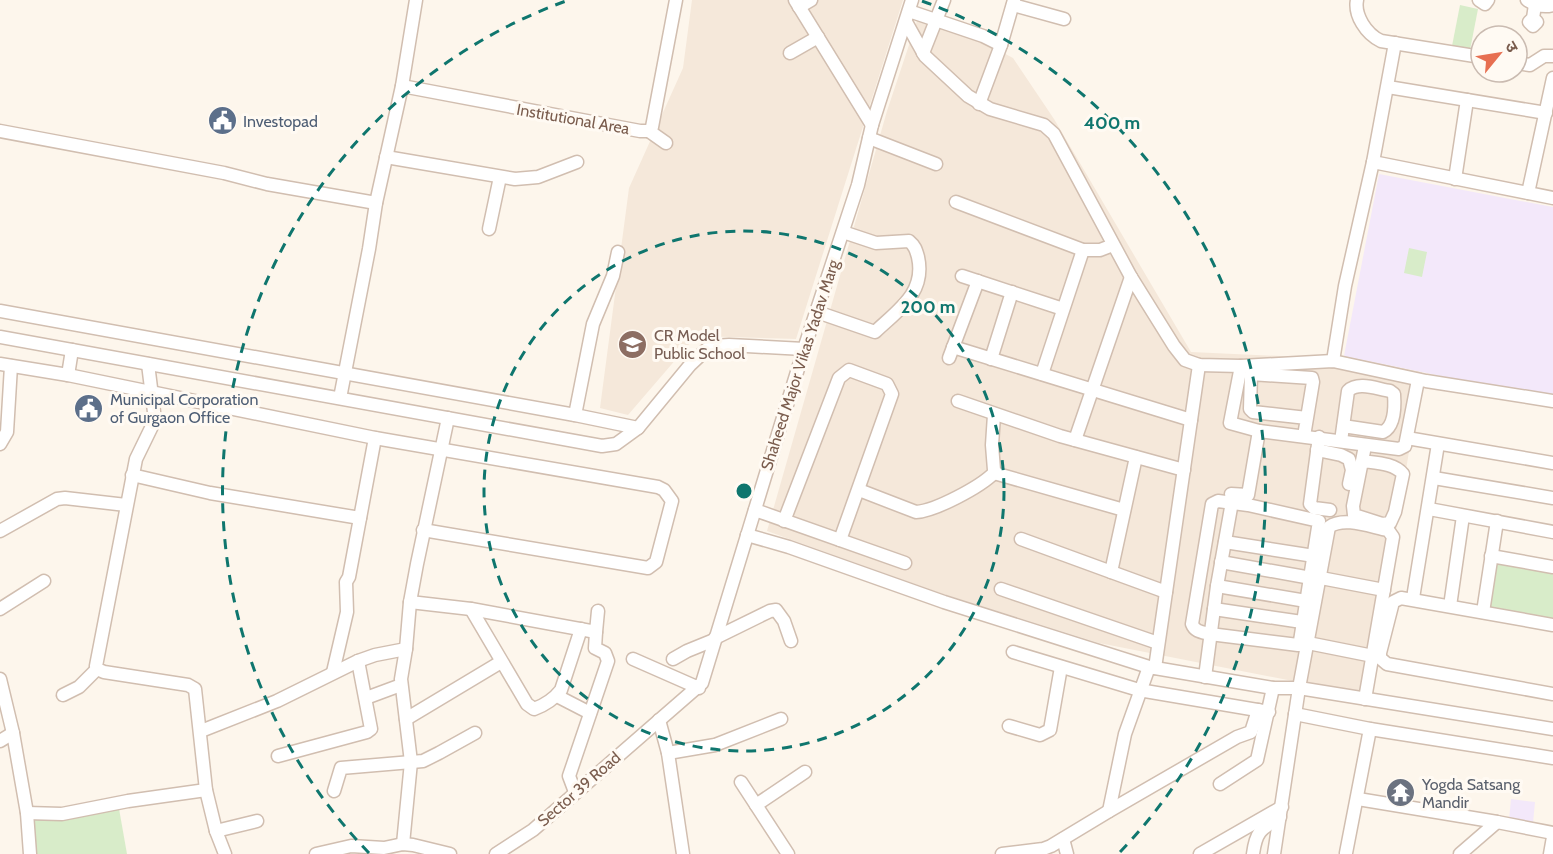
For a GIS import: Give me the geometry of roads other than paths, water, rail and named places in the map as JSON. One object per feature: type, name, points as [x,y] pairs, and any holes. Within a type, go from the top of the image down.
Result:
[{"type":"street","points":[[340,399],[376,203],[402,86],[416,0]]},
{"type":"street","name":"Institutional Area","points":[[402,86],[649,131],[654,117],[676,0]]},
{"type":"street","points":[[811,0],[797,3],[872,125]]},
{"type":"street","points":[[923,54],[944,0]]},
{"type":"street","points":[[1357,0],[1358,15],[1372,36],[1381,41],[1469,55]]},
{"type":"street","points":[[1479,0],[1485,4],[1488,0]]},
{"type":"street","points":[[979,104],[1014,2],[1064,19]]},
{"type":"street","points":[[1532,8],[1553,5]]},
{"type":"street","points":[[909,11],[983,36],[1001,45]]},
{"type":"street","points":[[909,11],[923,54],[968,96],[979,104],[1044,125],[1054,134],[1131,277],[1185,360],[1199,365],[1241,366],[1333,361],[1418,380],[1553,401]]},
{"type":"street","name":"Shaheed Major Vikas Yadav Marg","points":[[699,688],[705,678],[804,349],[858,185],[872,125],[909,11]]},
{"type":"street","points":[[790,53],[818,37]]},
{"type":"street","points":[[1333,361],[1345,286],[1373,162],[1395,43]]},
{"type":"street","points":[[1529,65],[1544,56],[1553,56]]},
{"type":"street","points":[[1528,194],[1553,78]]},
{"type":"street","points":[[1388,87],[1546,113]]},
{"type":"street","points":[[1455,179],[1467,100]]},
{"type":"street","points":[[0,131],[224,173],[267,184],[376,203]]},
{"type":"street","points":[[649,131],[666,143]]},
{"type":"street","points":[[869,138],[936,164]]},
{"type":"street","points":[[386,158],[500,177],[527,179],[577,162]]},
{"type":"street","points":[[1373,162],[1553,198]]},
{"type":"street","points":[[489,229],[500,177]]},
{"type":"street","points":[[956,202],[1083,250],[1100,250],[1113,245]]},
{"type":"street","points":[[817,312],[875,332],[913,297],[921,270],[915,246],[909,241],[876,243],[843,232]]},
{"type":"street","points":[[1042,374],[1083,250]]},
{"type":"street","points":[[575,415],[592,324],[613,276],[618,252]]},
{"type":"street","points":[[962,276],[1063,309]]},
{"type":"street","points":[[1075,440],[1131,277]]},
{"type":"street","points":[[978,282],[951,353],[991,359],[1191,420]]},
{"type":"street","points":[[991,359],[1012,292]]},
{"type":"street","points":[[0,311],[638,428]]},
{"type":"street","points":[[0,337],[602,446],[616,444],[638,428],[690,365],[707,349],[729,345],[804,349]]},
{"type":"street","points":[[68,375],[72,350]]},
{"type":"street","points":[[97,669],[96,662],[132,475],[139,452],[155,420],[148,364]]},
{"type":"street","points":[[0,444],[8,432],[5,365],[68,375],[375,438],[658,487],[664,490],[672,501],[656,562],[648,568],[423,530]]},
{"type":"street","points":[[1109,810],[1125,734],[1139,690],[1152,668],[1158,643],[1199,365]]},
{"type":"street","points":[[1241,366],[1230,423],[1259,431],[1399,449],[1406,446],[1418,380]]},
{"type":"street","points":[[784,521],[839,378],[849,370],[887,384],[892,394],[840,540]]},
{"type":"street","points":[[1304,436],[1307,417],[1312,378],[1251,374],[1250,409],[1253,412],[1307,417]]},
{"type":"street","points":[[1341,441],[1343,426],[1348,391],[1351,388],[1356,386],[1390,391],[1394,394],[1395,404],[1391,424],[1387,430],[1383,432],[1343,426]]},
{"type":"street","points":[[958,400],[994,415],[1184,470]]},
{"type":"street","points":[[994,415],[992,445],[994,473]]},
{"type":"street","points":[[403,844],[411,762],[401,684],[410,602],[423,530],[448,418]]},
{"type":"street","points":[[1228,498],[1319,521],[1314,556],[1316,578],[1306,601],[1300,641],[1295,645],[1210,634],[1196,631],[1192,624],[1212,504],[1228,498],[1248,495],[1259,431]]},
{"type":"street","points":[[333,672],[347,612],[346,582],[349,577],[375,438]]},
{"type":"street","points":[[1319,438],[1310,504],[1314,508],[1330,510]]},
{"type":"street","points":[[1407,438],[1553,463]]},
{"type":"street","points":[[1413,598],[1438,444]]},
{"type":"street","points":[[1362,461],[1399,468],[1403,474],[1395,512],[1390,523],[1382,524],[1354,515],[1353,506],[1362,461],[1365,446]]},
{"type":"street","points":[[1317,450],[1349,459],[1353,470],[1345,506]]},
{"type":"street","points":[[1111,572],[1136,457]]},
{"type":"street","points":[[859,490],[916,512],[922,512],[936,508],[984,482],[994,473]]},
{"type":"street","points":[[994,473],[1124,510]]},
{"type":"street","points":[[132,475],[210,493],[360,518]]},
{"type":"street","points":[[1434,478],[1553,498]]},
{"type":"street","points":[[1205,677],[1225,542],[1228,498]]},
{"type":"street","points":[[0,531],[57,499],[126,505]]},
{"type":"street","points":[[1429,509],[1553,532]]},
{"type":"street","points":[[755,510],[905,563]]},
{"type":"street","points":[[1450,606],[1463,516]]},
{"type":"street","points":[[1483,612],[1497,521]]},
{"type":"street","points":[[1274,854],[1299,687],[1308,644],[1316,578],[1329,527],[1336,523],[1359,524],[1388,530],[1393,537],[1365,699]]},
{"type":"street","points":[[747,535],[789,547],[944,602],[1152,668],[1273,688],[1299,687],[1553,729]]},
{"type":"street","points":[[1022,538],[1166,592]]},
{"type":"street","points":[[1225,542],[1314,556]]},
{"type":"street","points":[[1491,556],[1553,567]]},
{"type":"street","points":[[1221,562],[1384,590]]},
{"type":"street","points":[[0,609],[44,581]]},
{"type":"street","points":[[1217,586],[1306,601]]},
{"type":"street","points":[[1001,590],[1158,643]]},
{"type":"street","points":[[1553,624],[1413,598],[1401,598],[1393,602],[1380,653],[1383,662],[1553,694]]},
{"type":"street","points":[[410,602],[471,609],[596,632]]},
{"type":"street","points":[[471,609],[527,704],[534,709],[557,696],[561,690],[581,629]]},
{"type":"street","points":[[1214,609],[1302,622]]},
{"type":"street","points":[[673,659],[776,610],[784,621],[791,641]]},
{"type":"street","points":[[575,792],[569,776],[608,661],[605,653],[595,648],[598,611]]},
{"type":"street","points":[[1308,644],[1373,656]]},
{"type":"street","points":[[201,731],[277,700],[358,661],[406,649]]},
{"type":"street","points":[[1013,652],[1139,690],[1263,711]]},
{"type":"street","points":[[633,659],[699,688],[659,720],[668,753],[683,854]]},
{"type":"street","points":[[278,756],[368,732],[371,729],[358,661]]},
{"type":"street","points":[[406,719],[501,662]]},
{"type":"street","points":[[1009,726],[1041,735],[1050,730],[1061,667]]},
{"type":"street","points":[[63,695],[79,687],[97,669]]},
{"type":"street","points":[[97,669],[192,686],[195,689],[198,699],[206,790],[216,831],[225,854]]},
{"type":"street","points":[[0,679],[3,700],[13,733],[27,813],[28,853]]},
{"type":"street","points":[[366,698],[401,684]]},
{"type":"street","points":[[1002,854],[1043,849],[1237,737],[1251,732],[1273,688]]},
{"type":"street","points":[[557,696],[590,713]]},
{"type":"street","points":[[1220,784],[1257,760],[1263,711]]},
{"type":"street","points":[[1295,714],[1370,729],[1553,758]]},
{"type":"street","points":[[668,753],[715,745],[781,719]]},
{"type":"street","name":"Sector 39 Road","points":[[496,854],[533,830],[659,720]]},
{"type":"street","points":[[1346,853],[1370,729]]},
{"type":"street","points":[[0,741],[13,733]]},
{"type":"street","points":[[333,790],[341,768],[431,758],[475,733]]},
{"type":"street","points":[[756,805],[805,772]]},
{"type":"street","points":[[741,782],[788,854]]},
{"type":"street","points":[[27,813],[62,814],[128,801],[206,790]]},
{"type":"street","points":[[1358,799],[1497,822],[1553,835],[1550,854]]},
{"type":"street","points":[[1200,854],[1281,811]]},
{"type":"street","points":[[1252,854],[1257,834],[1281,811]]},
{"type":"street","points":[[216,831],[257,822]]},
{"type":"street","points":[[1460,854],[1497,822]]},
{"type":"street","points":[[1063,839],[1067,854]]},
{"type":"street","points":[[316,854],[351,846],[384,848],[403,844],[413,844],[450,854]]},
{"type":"place","name":"Investopad","points":[[222,121]]},
{"type":"place","name":"CR Model Public School","points":[[633,344]]},
{"type":"place","name":"Municipal Corporation of Gurgaon Office","points":[[89,408]]},
{"type":"place","name":"Yogda Satsang Mandir","points":[[1401,793]]}]
